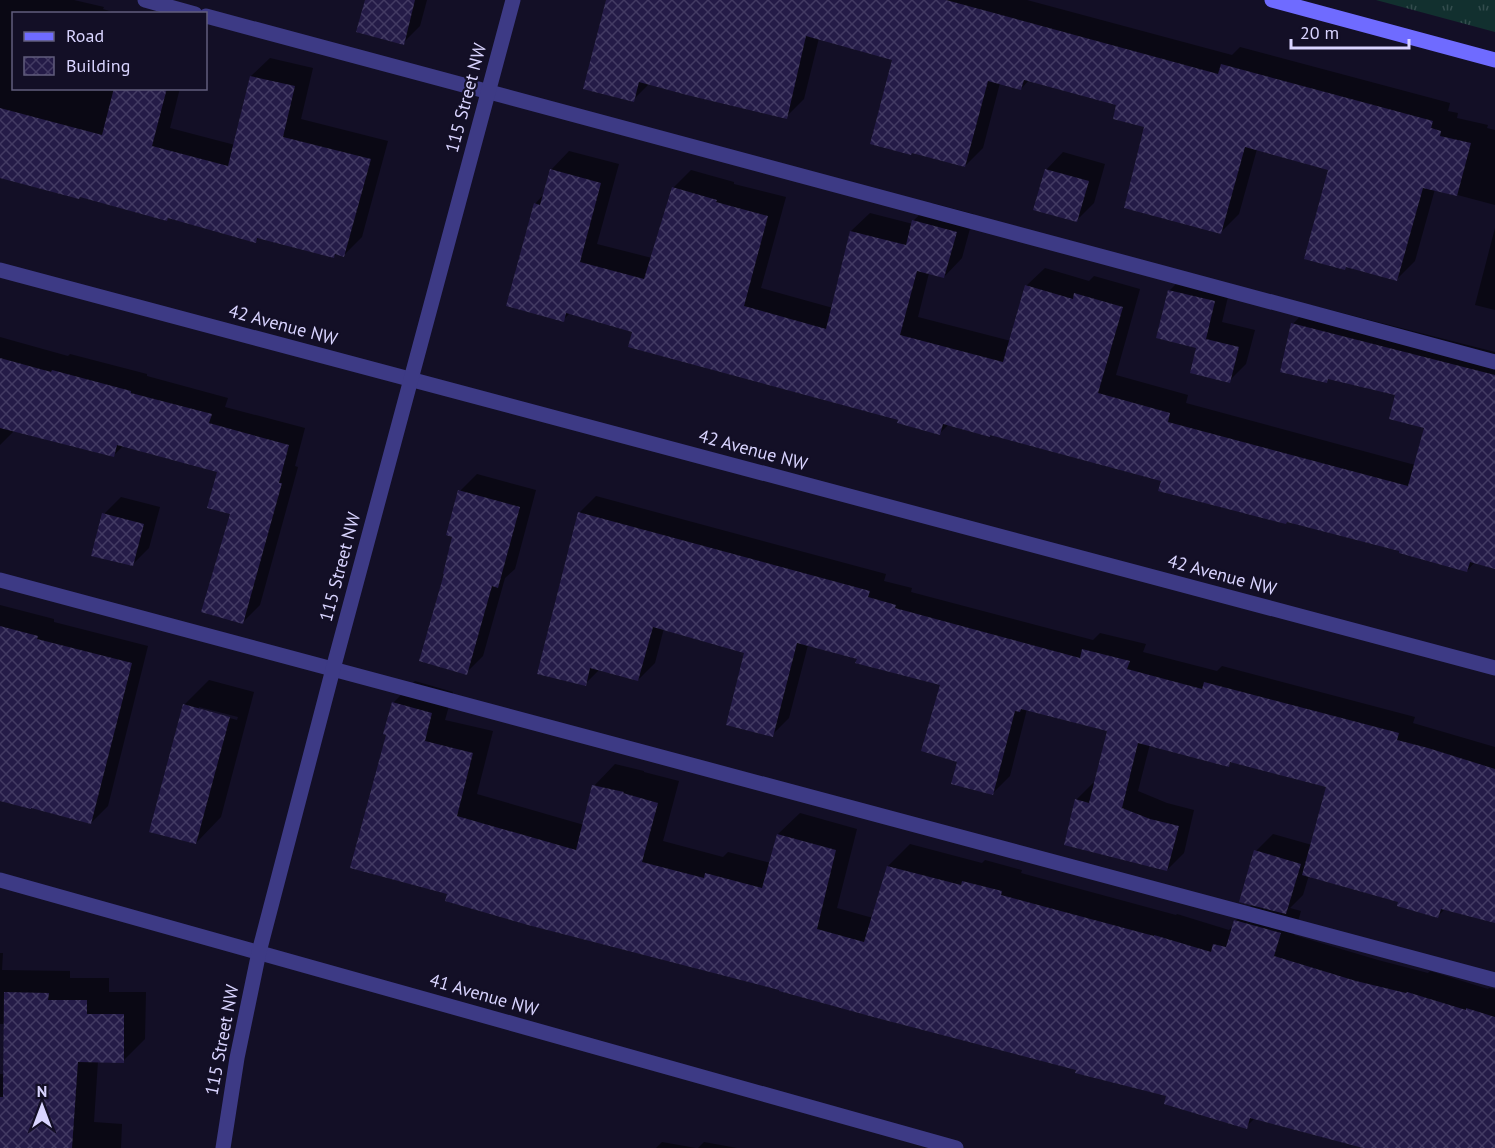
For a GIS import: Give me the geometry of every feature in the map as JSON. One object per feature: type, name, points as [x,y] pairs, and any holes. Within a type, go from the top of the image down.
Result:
[{"type":"street","points":[[145,0],[188,12]]},
{"type":"street","name":"115 Street NW","points":[[223,1148],[237,1058],[259,952],[410,378],[513,0]]},
{"type":"street","points":[[1272,0],[1495,60]]},
{"type":"street","points":[[207,16],[1495,362]]},
{"type":"street","name":"42 Avenue NW","points":[[0,270],[1495,668]]},
{"type":"street","points":[[0,580],[1495,980]]},
{"type":"street","name":"41 Avenue NW","points":[[0,880],[956,1148]]},
{"type":"green space","points":[[1376,0],[1495,0],[1495,32]]},
{"type":"building","points":[[365,0],[415,0],[404,45],[356,32]]},
{"type":"building","points":[[606,0],[946,0],[1218,74],[1221,64],[1433,121],[1431,128],[1441,131],[1440,136],[1471,143],[1457,196],[1423,188],[1397,281],[1346,267],[1345,270],[1304,259],[1328,170],[1245,147],[1221,234],[1124,208],[1144,127],[1113,119],[1116,105],[1024,80],[1021,90],[988,81],[965,167],[870,144],[892,60],[806,36],[787,119],[639,82],[634,102],[583,89]]},
{"type":"building","points":[[250,76],[295,86],[283,137],[371,159],[344,257],[335,254],[334,258],[257,238],[256,243],[168,218],[167,221],[0,178],[0,108],[102,135],[113,90],[166,90],[152,146],[228,166]]},
{"type":"building","points":[[550,169],[601,183],[580,262],[644,279],[672,187],[768,216],[744,306],[826,329],[850,231],[906,245],[912,220],[957,232],[944,278],[917,271],[900,335],[1003,362],[1025,285],[1073,299],[1074,293],[1123,307],[1098,393],[1170,413],[1168,422],[1408,486],[1424,428],[1389,419],[1395,395],[1328,379],[1327,383],[1280,372],[1291,323],[1495,375],[1495,569],[1470,562],[1467,572],[1399,553],[1399,551],[1158,491],[1161,481],[990,435],[990,437],[943,424],[940,435],[897,423],[898,420],[628,347],[632,332],[566,313],[564,322],[506,306],[534,203],[540,205]]},
{"type":"building","points":[[1045,169],[1089,181],[1077,222],[1033,210]]},
{"type":"building","points":[[1168,290],[1215,301],[1206,339],[1239,347],[1230,383],[1190,373],[1196,348],[1156,338]]},
{"type":"building","points":[[0,358],[212,414],[209,423],[289,445],[279,483],[282,483],[243,624],[201,612],[230,514],[207,508],[217,472],[117,445],[114,457],[0,428]]},
{"type":"building","points":[[458,490],[520,507],[498,588],[492,586],[467,675],[419,661],[444,574],[452,537],[446,535]]},
{"type":"building","points":[[578,512],[870,591],[868,597],[896,605],[895,608],[1080,658],[1082,649],[1130,661],[1127,669],[1202,689],[1204,682],[1399,733],[1397,740],[1495,769],[1495,923],[1441,909],[1438,918],[1397,906],[1398,902],[1302,875],[1326,787],[1230,762],[1229,767],[1138,743],[1122,808],[1150,819],[1179,826],[1167,871],[1064,845],[1075,799],[1089,803],[1107,731],[1021,709],[1020,712],[1015,711],[993,795],[951,784],[957,762],[921,751],[940,685],[855,663],[857,659],[797,643],[773,737],[726,725],[744,653],[653,627],[638,681],[590,668],[586,686],[537,674]]},
{"type":"building","points":[[102,513],[144,524],[133,566],[91,556]]},
{"type":"building","points":[[0,626],[38,636],[37,639],[132,663],[91,824],[0,801]]},
{"type":"building","points":[[392,702],[432,713],[425,741],[473,753],[457,816],[576,850],[592,785],[624,792],[658,803],[642,862],[704,878],[705,873],[762,888],[777,834],[836,850],[817,929],[864,942],[887,866],[961,885],[962,881],[1002,891],[1001,895],[1211,952],[1213,944],[1226,947],[1234,920],[1281,933],[1274,956],[1356,981],[1407,992],[1495,1017],[1495,1148],[1363,1148],[1250,1118],[1247,1129],[1164,1104],[1166,1096],[1075,1073],[1076,1070],[779,990],[528,925],[445,901],[447,894],[350,868],[386,735],[383,734]]},
{"type":"building","points":[[183,704],[230,717],[196,844],[149,832]]},
{"type":"building","points":[[1254,850],[1301,864],[1286,914],[1239,902]]},
{"type":"building","points":[[4,992],[49,993],[48,1000],[87,1000],[87,1014],[124,1014],[124,1063],[78,1062],[72,1148],[0,1148]]}]
